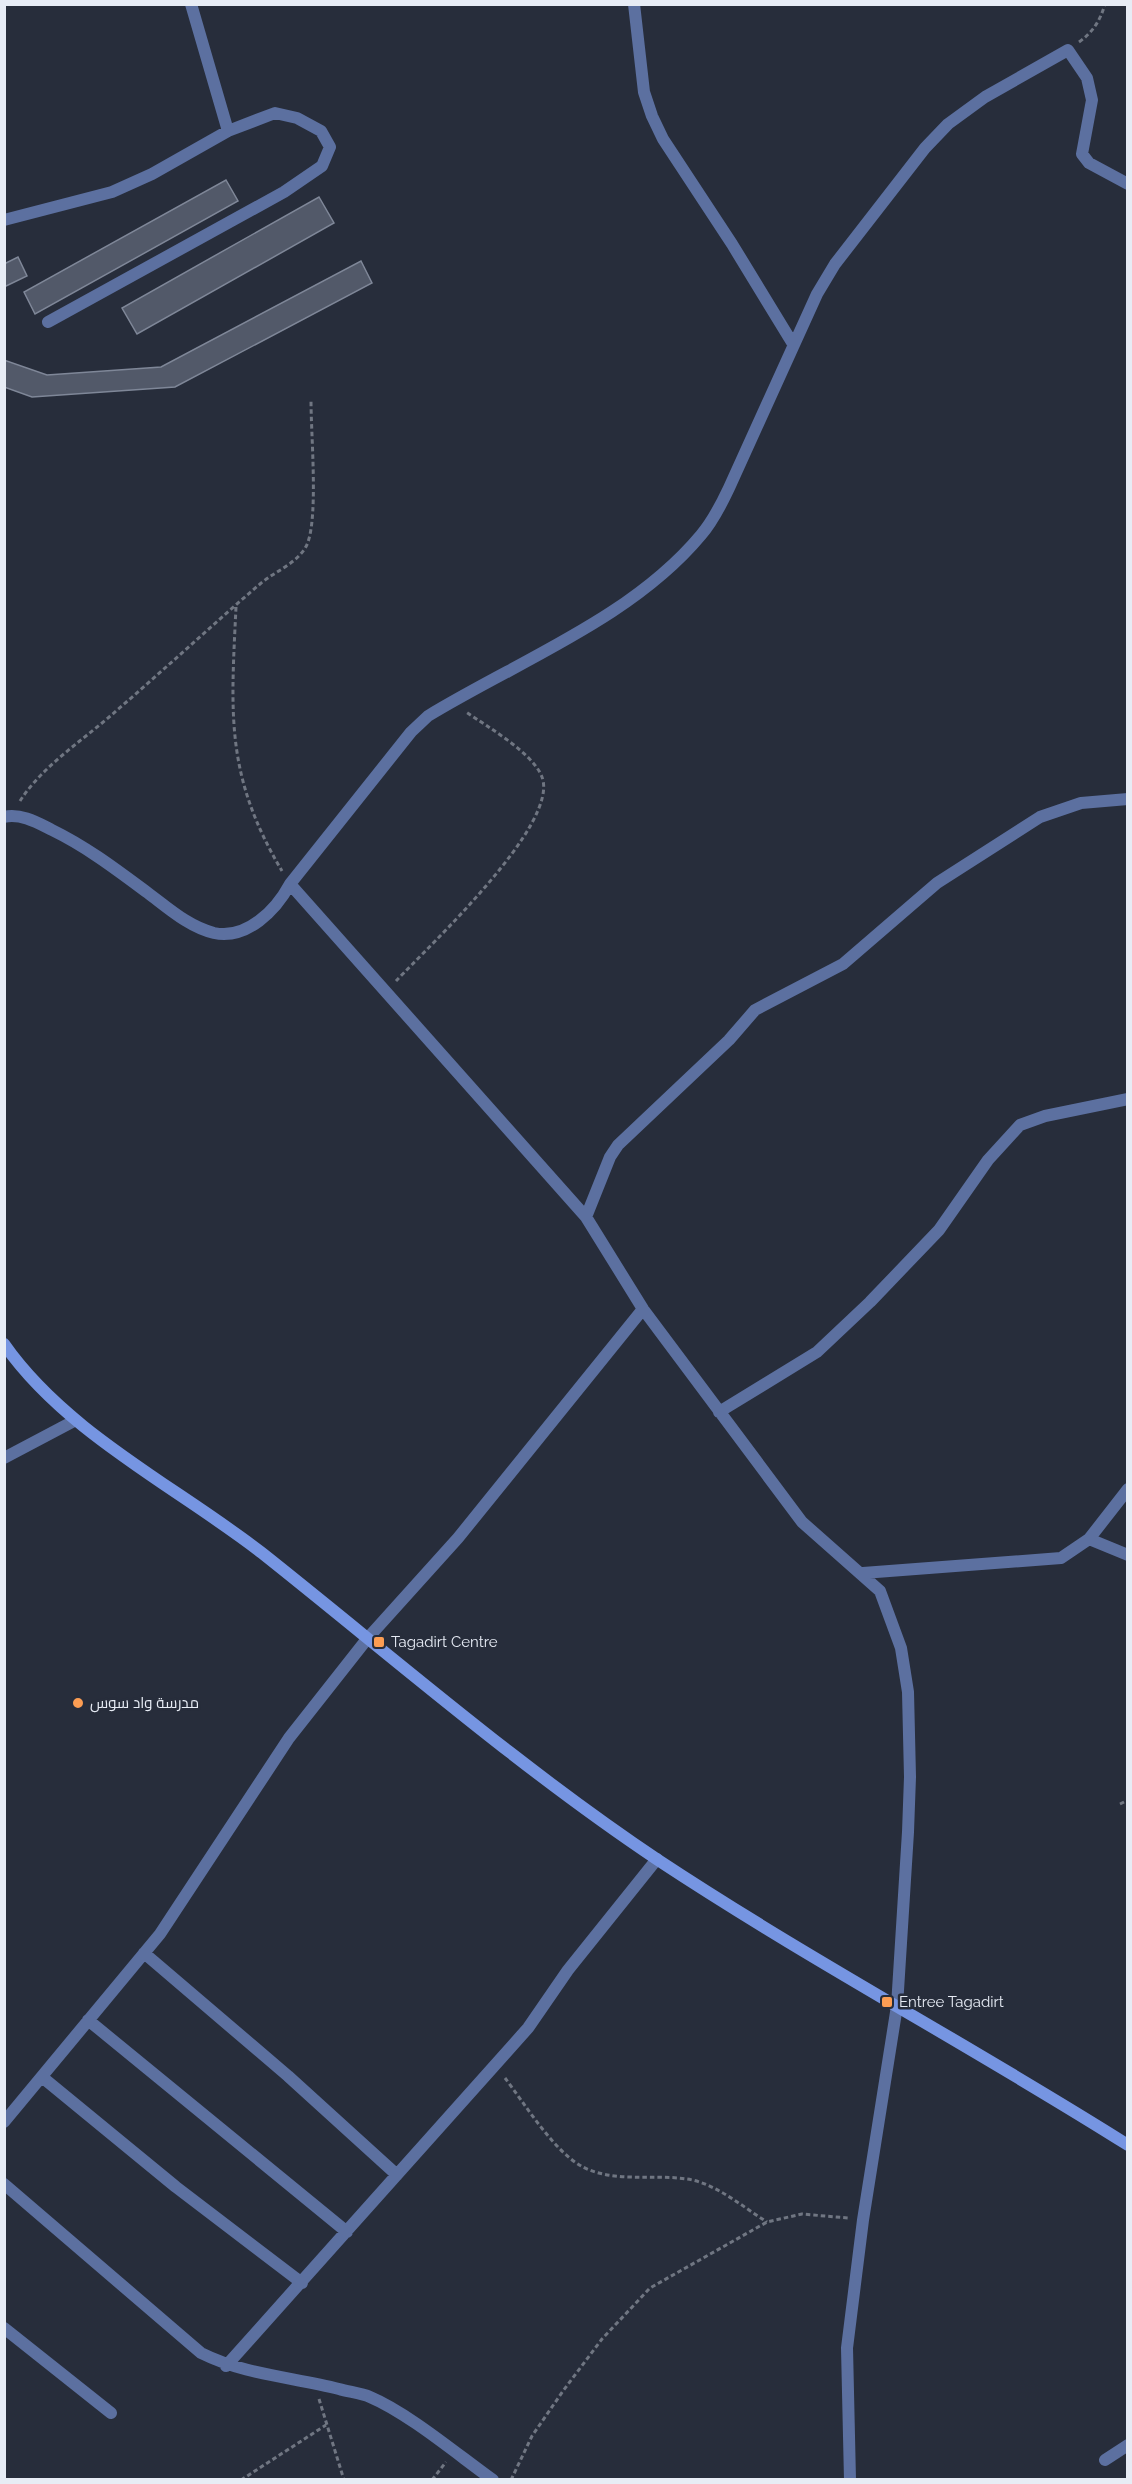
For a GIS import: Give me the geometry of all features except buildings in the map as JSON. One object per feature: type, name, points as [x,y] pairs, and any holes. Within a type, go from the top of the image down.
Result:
[{"type":"street","points":[[191,4],[228,131]]},
{"type":"street","points":[[634,4],[644,92],[652,116],[663,139],[732,244],[793,344]]},
{"type":"street","points":[[8,816],[33,820],[88,849],[179,916],[216,934],[233,933],[265,916],[276,907],[290,884],[411,732],[428,716],[554,646],[622,603],[652,583],[685,553],[713,519],[765,411],[793,344],[817,294],[835,264],[925,148],[964,110],[1068,50],[1087,78],[1092,100],[1083,154],[1092,165],[1128,184]]},
{"type":"street","points":[[4,220],[112,192],[152,174],[228,131],[275,113],[297,118],[321,131],[330,147],[322,166],[284,192],[48,322]]},
{"type":"street","points":[[586,1217],[610,1157],[618,1145],[729,1040],[755,1010],[843,964],[937,883],[1040,817],[1081,803],[1128,799]]},
{"type":"street","points":[[290,884],[586,1217],[643,1309],[802,1522],[880,1591],[893,1620],[901,1648],[908,1692],[910,1777],[897,2006],[863,2220],[847,2348],[850,2480]]},
{"type":"street","points":[[719,1412],[808,1358],[831,1339],[939,1230],[988,1160],[1020,1125],[1045,1116],[1128,1099]]},
{"type":"street","points":[[4,2122],[160,1934],[289,1738],[367,1640],[458,1538],[643,1309]]},
{"type":"street","points":[[4,1344],[42,1390],[75,1421],[260,1551],[367,1640],[541,1776],[657,1858],[1128,2145]]},
{"type":"street","points":[[4,1458],[75,1421]]},
{"type":"street","points":[[863,1574],[1061,1558],[1089,1539],[1128,1489]]},
{"type":"street","points":[[1089,1539],[1128,1555]]},
{"type":"street","points":[[226,2366],[528,2028],[568,1970],[657,1858]]},
{"type":"street","points":[[144,1953],[288,2076],[397,2175]]},
{"type":"street","points":[[88,2020],[347,2232]]},
{"type":"street","points":[[42,2077],[176,2187],[302,2283]]},
{"type":"street","points":[[4,2184],[201,2353],[226,2366],[315,2383],[370,2397],[493,2480]]},
{"type":"street","points":[[7,2334],[111,2413]]},
{"type":"street","points":[[1105,2460],[1128,2445]]},
{"type":"path","points":[[1068,50],[1090,35],[1101,18],[1105,4]]},
{"type":"path","points":[[8,816],[22,797],[57,761],[237,607],[261,583],[297,556],[307,544],[311,529],[311,401]]},
{"type":"path","points":[[237,607],[232,704],[239,775],[261,837],[290,884]]},
{"type":"path","points":[[385,993],[500,871],[544,801],[545,787],[542,775],[529,759],[452,701]]},
{"type":"path","points":[[1120,1804],[1128,1800]]},
{"type":"path","points":[[495,2065],[561,2150],[582,2167],[603,2174],[688,2179],[711,2188],[767,2222]]},
{"type":"path","points":[[511,2480],[532,2436],[563,2391],[602,2338],[650,2288],[767,2222],[802,2214],[863,2220]]},
{"type":"path","points":[[315,2383],[344,2480]]},
{"type":"path","points":[[241,2480],[326,2424]]},
{"type":"path","points":[[432,2480],[454,2452]]},
{"type":"place","name":"Tagadirt Centre","points":[[379,1642]]},
{"type":"place","name":"مدرسة واد سوس","points":[[78,1703]]},
{"type":"place","name":"Entree Tagadirt","points":[[887,2002]]}]
